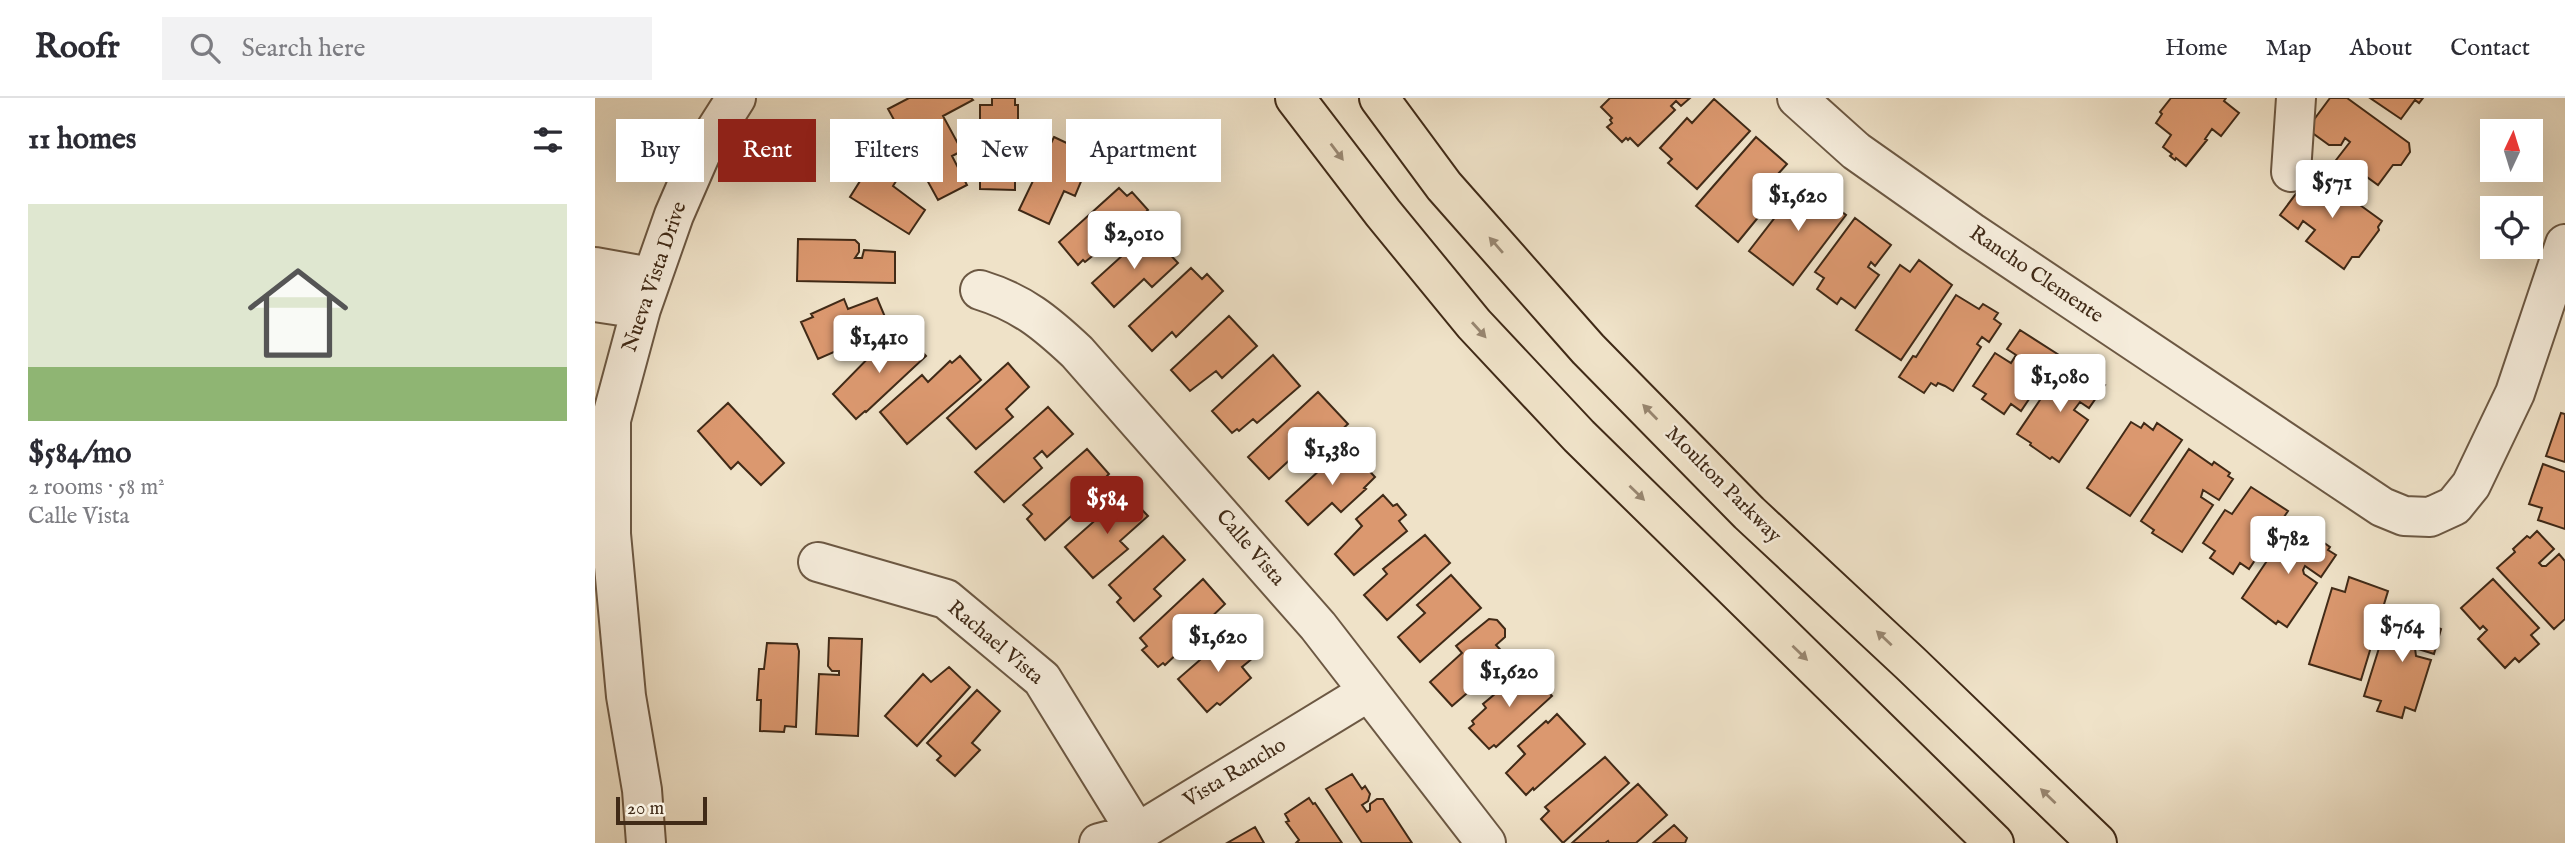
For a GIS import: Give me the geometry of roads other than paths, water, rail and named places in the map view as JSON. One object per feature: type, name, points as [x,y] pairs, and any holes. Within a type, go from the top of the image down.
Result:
[{"type":"main road","points":[[1296,98],[1383,213],[1491,343],[1579,436],[1994,843]]},
{"type":"main road","name":"Moulton Parkway","points":[[1379,98],[1444,186],[1588,349],[1749,513],[2097,843]]},
{"type":"street","name":"Nueva Vista Drive","points":[[646,843],[642,790],[611,699],[611,420],[646,293],[674,215],[701,153],[736,98]]},
{"type":"street","name":"Rancho Clemente","points":[[1797,98],[1856,151],[1971,232],[2382,507],[2404,516],[2430,517],[2454,506],[2471,485],[2515,393],[2565,244]]},
{"type":"street","points":[[2291,172],[2296,98]]},
{"type":"street","points":[[595,267],[646,293]]},
{"type":"street","name":"Calle Vista","points":[[980,290],[1017,304],[1049,326],[1077,352],[1284,585],[1486,843]]},
{"type":"street","points":[[595,302],[646,293]]},
{"type":"street","name":"Rachael Vista","points":[[818,562],[946,599],[1042,679],[1137,833]]},
{"type":"street","name":"Vista Rancho","points":[[1099,843],[1137,833],[1368,692]]}]
